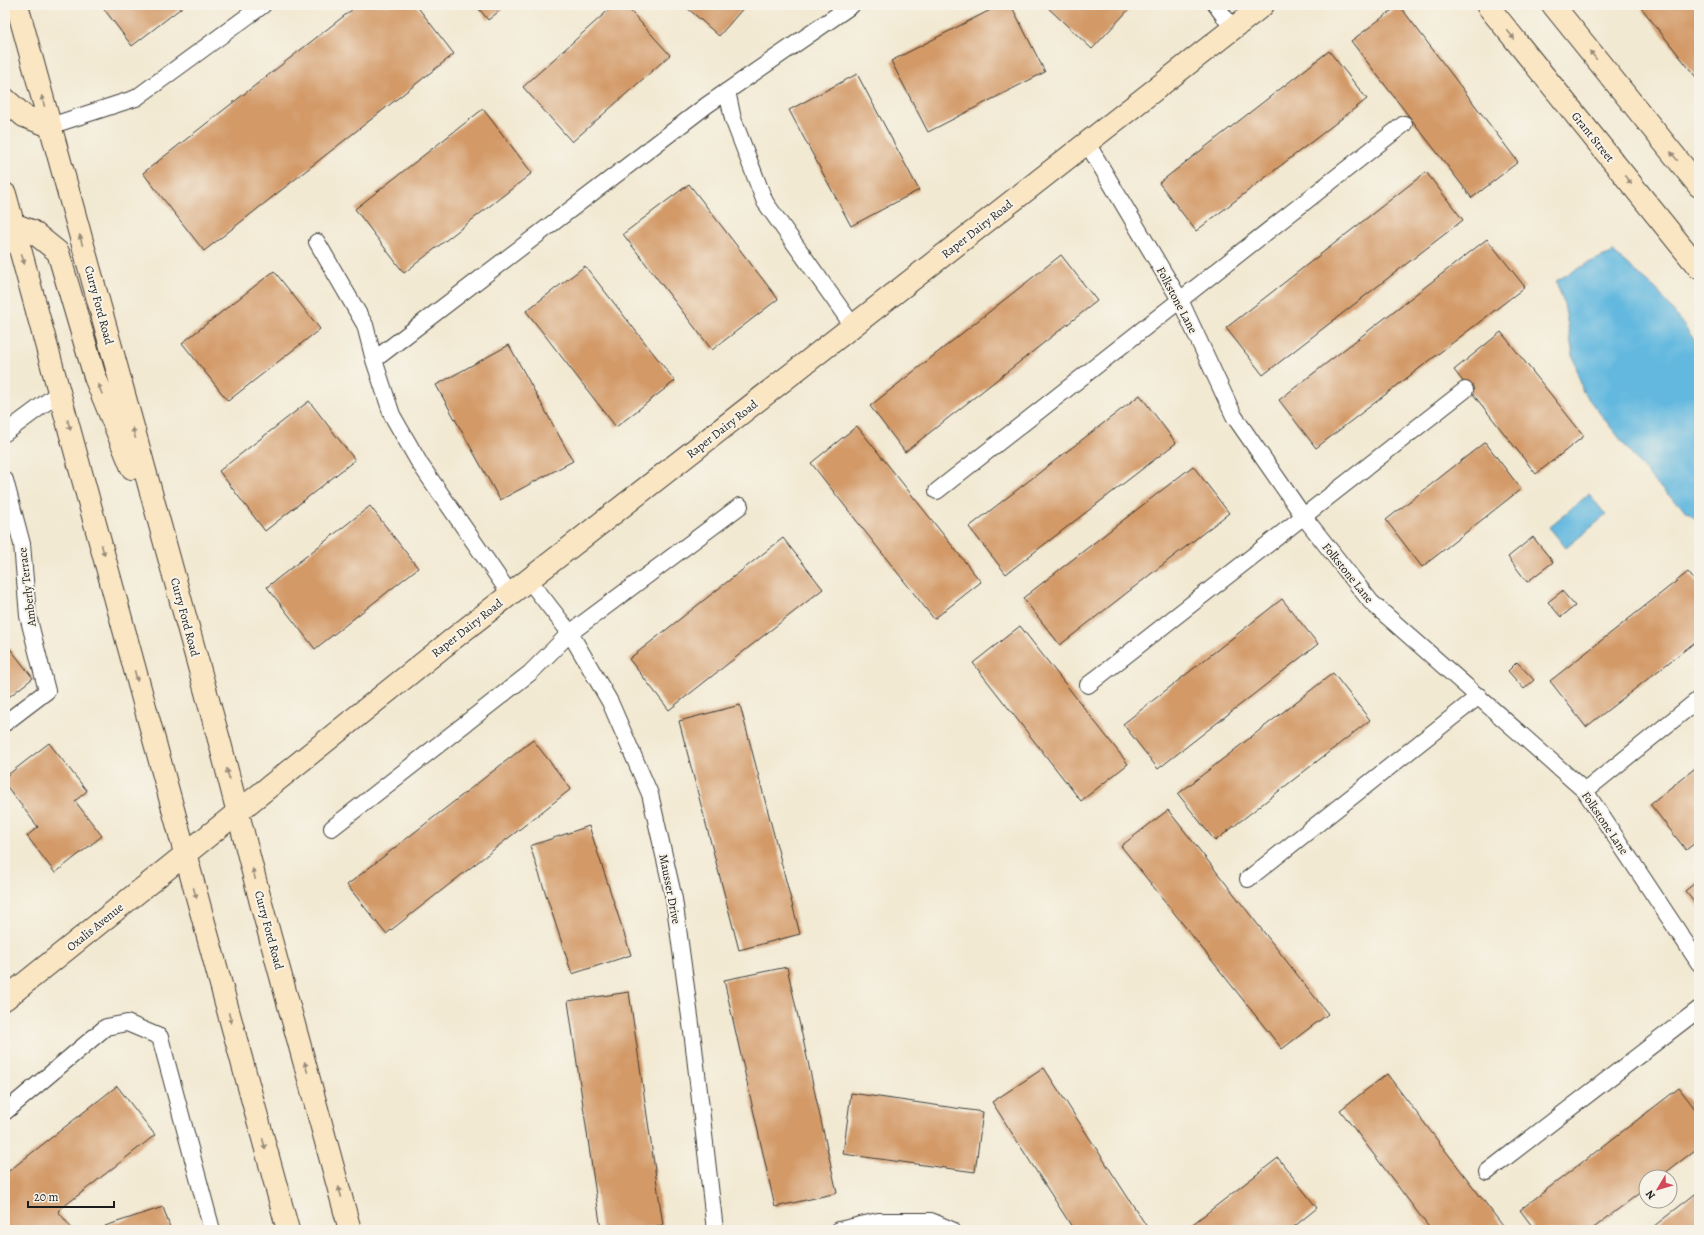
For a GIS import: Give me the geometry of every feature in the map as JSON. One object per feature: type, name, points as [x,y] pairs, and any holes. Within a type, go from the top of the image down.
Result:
[{"type":"main road","name":"Curry Ford Road","points":[[17,5],[239,812],[262,907],[350,1230]]},
{"type":"main road","name":"Raper Dairy Road","points":[[185,855],[510,594],[1262,5]]},
{"type":"main road","name":"Grant Street","points":[[1487,5],[1699,268]]},
{"type":"main road","points":[[1553,5],[1699,186]]},
{"type":"main road","points":[[5,99],[24,116],[50,126]]},
{"type":"main road","points":[[5,194],[9,226],[60,392],[288,1230]]},
{"type":"main road","points":[[9,226],[32,231],[58,252],[95,377],[172,568]]},
{"type":"main road","name":"Oxalis Avenue","points":[[5,999],[185,855]]},
{"type":"lane","points":[[50,126],[136,98],[263,5]]},
{"type":"lane","points":[[374,360],[727,91],[852,5]]},
{"type":"lane","points":[[1216,5],[1233,29]]},
{"type":"lane","points":[[727,91],[733,120],[765,202],[853,326]]},
{"type":"lane","points":[[938,491],[1404,124]]},
{"type":"lane","name":"Folkstone Lane","points":[[1087,143],[1180,300],[1234,416],[1304,517],[1371,602],[1585,791],[1699,963]]},
{"type":"lane","points":[[316,242],[365,325],[374,360],[392,415],[420,464],[510,594]]},
{"type":"lane","points":[[1088,685],[1465,390]]},
{"type":"lane","points":[[5,433],[60,392]]},
{"type":"lane","name":"Amberly Terrace","points":[[5,480],[22,544],[28,616],[47,691],[5,723]]},
{"type":"lane","points":[[332,828],[530,673],[570,633],[740,506]]},
{"type":"lane","name":"Mausser Drive","points":[[529,580],[570,633],[610,702],[650,794],[674,899],[693,1038],[715,1230]]},
{"type":"lane","points":[[1248,879],[1479,696]]},
{"type":"lane","points":[[1585,791],[1699,699]]},
{"type":"lane","points":[[1487,1172],[1699,1009]]},
{"type":"lane","points":[[5,1112],[106,1027],[128,1023],[160,1037],[212,1230]]},
{"type":"lane","points":[[839,1230],[878,1221],[931,1221],[952,1230]]},
{"type":"water","points":[[1613,252],[1657,290],[1699,346],[1699,522],[1654,482],[1583,392],[1573,355],[1564,304],[1556,281],[1586,264]]},
{"type":"water","points":[[1589,494],[1606,515],[1566,548],[1549,527]]},
{"type":"building","points":[[101,5],[185,5],[132,46]]},
{"type":"building","points":[[358,5],[416,5],[454,54],[204,251],[143,173]]},
{"type":"building","points":[[476,5],[507,5],[488,20]]},
{"type":"building","points":[[614,5],[625,5],[670,55],[572,142],[523,87]]},
{"type":"building","points":[[684,5],[746,5],[719,36]]},
{"type":"building","points":[[1000,5],[1011,5],[1045,72],[928,132],[891,61]]},
{"type":"building","points":[[1045,5],[1133,5],[1092,49]]},
{"type":"building","points":[[1399,5],[1518,162],[1472,198],[1351,41]]},
{"type":"building","points":[[1639,5],[1699,5],[1699,81]]},
{"type":"building","points":[[1329,51],[1367,99],[1196,231],[1159,183]]},
{"type":"building","points":[[857,74],[919,190],[851,226],[789,110]]},
{"type":"building","points":[[483,109],[532,173],[404,273],[355,209]]},
{"type":"building","points":[[1426,172],[1463,220],[1263,375],[1226,328]]},
{"type":"building","points":[[689,184],[778,299],[712,350],[623,234]]},
{"type":"building","points":[[1487,239],[1525,287],[1316,448],[1279,400]]},
{"type":"building","points":[[1061,255],[1097,301],[905,452],[870,406]]},
{"type":"building","points":[[585,266],[675,381],[616,427],[526,311]]},
{"type":"building","points":[[274,271],[320,329],[228,401],[182,343]]},
{"type":"building","points":[[1501,332],[1584,436],[1536,474],[1454,370]]},
{"type":"building","points":[[509,345],[573,461],[500,500],[436,385]]},
{"type":"building","points":[[1140,395],[1176,443],[1006,574],[969,527]]},
{"type":"building","points":[[309,401],[355,460],[265,531],[219,471]]},
{"type":"building","points":[[857,426],[981,582],[934,619],[811,463]]},
{"type":"building","points":[[1485,442],[1521,489],[1422,567],[1386,520]]},
{"type":"building","points":[[1193,466],[1229,513],[1060,645],[1023,598]]},
{"type":"building","points":[[370,506],[418,568],[315,649],[267,587]]},
{"type":"building","points":[[1533,537],[1553,562],[1527,582],[1508,557]]},
{"type":"building","points":[[783,538],[823,589],[669,710],[629,659]]},
{"type":"building","points":[[1688,572],[1699,586],[1699,639],[1586,727],[1550,681]]},
{"type":"building","points":[[1562,591],[1575,606],[1561,617],[1548,602]]},
{"type":"building","points":[[1282,599],[1318,644],[1158,769],[1123,724]]},
{"type":"building","points":[[1020,626],[1128,764],[1081,801],[973,663]]},
{"type":"building","points":[[5,642],[33,678],[5,700]]},
{"type":"building","points":[[1517,662],[1534,680],[1524,689],[1508,671]]},
{"type":"building","points":[[1333,673],[1370,720],[1215,841],[1178,794]]},
{"type":"building","points":[[740,705],[800,934],[739,950],[679,721]]},
{"type":"building","points":[[533,740],[571,789],[386,934],[347,885]]},
{"type":"building","points":[[49,743],[87,791],[75,801],[102,836],[55,873],[27,836],[38,827],[5,784],[5,777]]},
{"type":"building","points":[[1699,765],[1699,840],[1686,850],[1650,804]]},
{"type":"building","points":[[1168,810],[1328,1014],[1282,1049],[1121,846]]},
{"type":"building","points":[[589,826],[631,955],[572,974],[530,846]]},
{"type":"building","points":[[1699,880],[1699,908],[1685,891]]},
{"type":"building","points":[[787,967],[837,1193],[775,1207],[724,980]]},
{"type":"building","points":[[629,992],[663,1225],[628,1230],[601,1230],[568,1001]]},
{"type":"building","points":[[1044,1068],[1149,1230],[1074,1230],[992,1102]]},
{"type":"building","points":[[1387,1074],[1506,1230],[1431,1230],[1340,1110]]},
{"type":"building","points":[[117,1086],[155,1135],[58,1211],[73,1230],[5,1230],[5,1174]]},
{"type":"building","points":[[1679,1088],[1699,1114],[1699,1147],[1670,1169],[1638,1169],[1638,1194],[1591,1230],[1535,1230],[1520,1210]]},
{"type":"building","points":[[851,1093],[983,1112],[975,1172],[843,1154]]},
{"type":"building","points":[[1278,1158],[1317,1208],[1290,1230],[1185,1230]]},
{"type":"building","points":[[1699,1191],[1699,1230],[1649,1230],[1676,1209],[1678,1209],[1678,1207]]},
{"type":"building","points":[[163,1207],[171,1230],[106,1230],[105,1226]]}]
